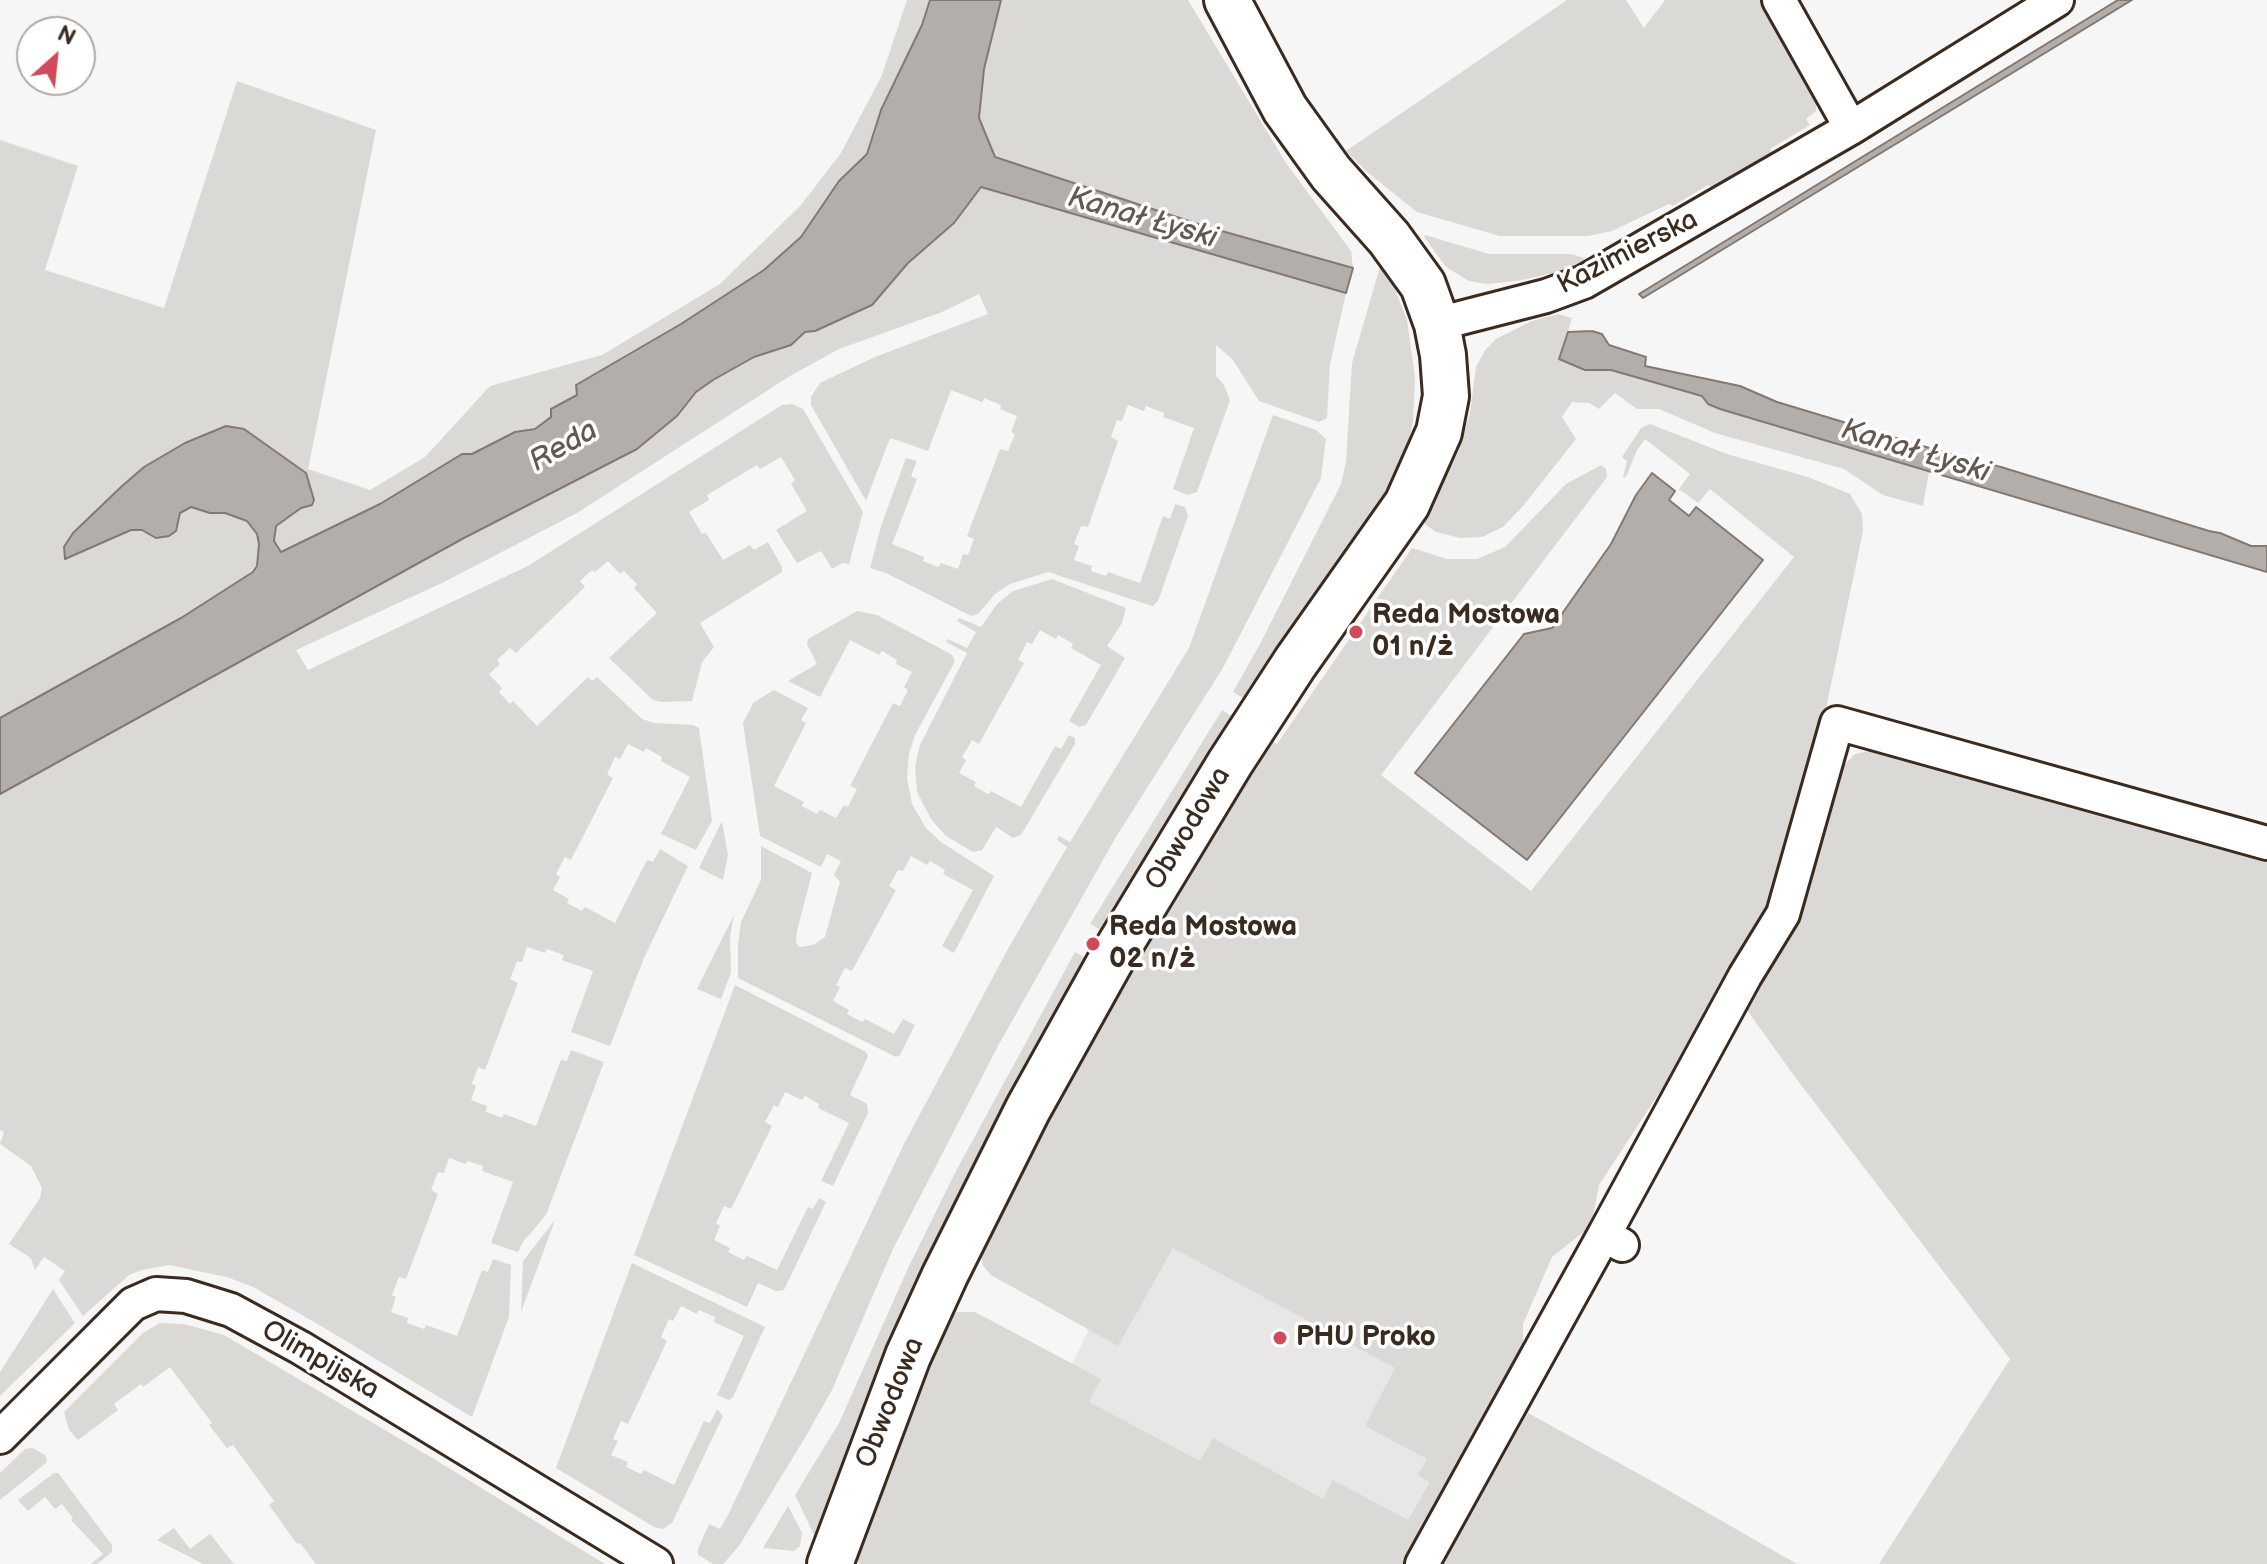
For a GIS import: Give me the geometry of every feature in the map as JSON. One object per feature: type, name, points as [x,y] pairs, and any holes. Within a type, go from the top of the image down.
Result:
[{"type":"main road","points":[[1227,0],[1285,109],[1331,173],[1389,238],[1423,285],[1437,324]]},
{"type":"main road","name":"Obwodowa","points":[[830,1564],[908,1356],[1028,1109],[1178,846],[1295,663],[1401,514],[1427,465],[1439,432],[1446,396],[1437,324]]},
{"type":"street","points":[[1779,0],[1851,128]]},
{"type":"street","name":"Kazimierska","points":[[1437,324],[1546,296],[1584,282],[1851,128],[2057,0]]},
{"type":"street","points":[[1422,1564],[1614,1240],[1745,976],[1783,914],[1837,723],[2267,843]]},
{"type":"street","name":"Olimpijska","points":[[0,1437],[133,1304],[156,1294],[186,1296],[231,1310],[267,1329],[656,1564]]},
{"type":"shaded area","points":[[907,0],[930,0],[906,59],[909,140],[764,270],[681,324],[576,385],[577,395],[551,409],[551,417],[535,429],[515,432],[472,454],[462,454],[380,504],[280,552],[274,541],[276,526],[301,508],[312,505],[226,426],[185,443],[144,467],[73,533],[64,547],[65,559],[131,530],[142,530],[156,538],[169,536],[176,531],[180,513],[191,507],[247,521],[257,534],[259,544],[254,572],[181,618],[0,718],[0,140],[78,166],[45,270],[164,308],[237,81],[376,130],[308,469],[370,490],[425,457],[490,386],[602,355],[720,284],[801,205],[841,153],[882,75]]},
{"type":"shaded area","points":[[1001,0],[1188,0],[1286,163],[1351,251],[1353,268],[1204,226],[995,157],[979,118],[984,69]]},
{"type":"shaded area","points":[[1567,0],[1626,0],[1644,28],[1665,0],[1770,0],[1817,92],[1816,111],[1806,119],[1810,125],[1770,149],[1774,157],[1716,190],[1708,185],[1673,206],[1669,204],[1612,231],[1588,236],[1500,236],[1417,212],[1346,151]]},
{"type":"shaded area","points":[[981,187],[1346,293],[1330,364],[1327,418],[1319,422],[1259,401],[1233,360],[1216,345],[1216,376],[1230,400],[1197,492],[1188,495],[1173,489],[1194,428],[1163,417],[1164,413],[1146,406],[1144,411],[1128,405],[1122,421],[1117,420],[1111,437],[1118,441],[1088,527],[1081,526],[1074,544],[1079,546],[1074,560],[1092,566],[1091,571],[1106,576],[1108,572],[1140,583],[1163,516],[1170,519],[1175,504],[1185,507],[1188,516],[1158,601],[1153,606],[1149,605],[1048,572],[1010,584],[995,594],[978,614],[971,616],[870,568],[882,523],[906,458],[917,461],[911,476],[917,479],[892,544],[924,557],[923,561],[938,567],[941,563],[958,569],[963,554],[968,555],[974,539],[967,536],[1000,449],[1008,451],[1015,434],[1011,432],[1017,416],[984,398],[982,402],[951,390],[928,451],[890,438],[866,501],[811,405],[811,397],[820,383],[875,357],[988,314],[979,294],[942,312],[839,349],[790,376],[577,513],[442,583],[296,650],[308,670],[528,566],[782,405],[792,404],[803,409],[863,512],[849,564],[842,563],[832,569],[821,551],[797,563],[776,530],[807,511],[791,484],[795,480],[781,457],[760,469],[757,465],[707,495],[709,500],[689,512],[723,560],[750,545],[754,550],[768,542],[782,567],[782,572],[700,623],[714,647],[702,662],[692,701],[653,700],[609,658],[657,613],[634,588],[637,584],[624,571],[620,574],[608,561],[580,581],[585,587],[516,653],[510,648],[497,660],[500,664],[489,674],[502,688],[499,692],[510,704],[513,701],[537,726],[588,677],[592,681],[597,677],[642,719],[699,728],[712,821],[696,850],[661,834],[690,777],[661,761],[662,757],[646,748],[644,752],[628,744],[620,759],[615,757],[607,774],[613,778],[571,860],[565,857],[556,874],[560,877],[553,890],[569,899],[567,903],[582,911],[585,907],[615,923],[647,860],[653,862],[660,849],[688,866],[644,958],[610,1046],[571,1032],[593,971],[562,960],[564,955],[547,949],[545,953],[527,947],[522,962],[517,961],[510,979],[518,983],[485,1070],[478,1067],[471,1100],[487,1106],[486,1112],[502,1118],[504,1114],[536,1126],[561,1060],[567,1061],[571,1050],[604,1062],[546,1215],[518,1252],[491,1243],[513,1182],[482,1171],[483,1166],[449,1158],[444,1173],[438,1172],[431,1190],[438,1194],[406,1279],[399,1277],[392,1295],[396,1297],[391,1312],[408,1318],[407,1323],[424,1329],[426,1325],[457,1336],[482,1270],[488,1272],[493,1259],[511,1265],[509,1317],[472,1417],[253,1287],[227,1277],[169,1265],[142,1270],[129,1275],[83,1316],[59,1280],[65,1271],[44,1257],[35,1270],[31,1258],[9,1244],[40,1198],[42,1188],[31,1166],[0,1144],[4,1132],[0,1130],[0,794],[537,499],[677,416],[696,392],[754,357],[791,345],[805,332],[815,331],[872,305],[908,263],[954,223]]},
{"type":"shaded area","points":[[1425,235],[1489,254],[1571,254],[1584,258],[1587,263],[1517,281],[1486,284],[1469,281],[1446,267]]},
{"type":"shaded area","points":[[1381,263],[1407,320],[1415,377],[1413,422],[1407,449],[1386,500],[1248,701],[1233,692],[1341,484],[1346,462],[1352,363]]},
{"type":"shaded area","points":[[1558,314],[1572,318],[1560,359],[1585,370],[1611,370],[1702,396],[1708,404],[1929,472],[1923,506],[1883,495],[1844,469],[1715,433],[1659,409],[1637,409],[1615,393],[1599,409],[1589,403],[1572,402],[1562,417],[1576,439],[1503,527],[1482,537],[1460,538],[1436,532],[1419,520],[1458,453],[1470,413],[1476,367],[1485,350],[1496,339],[1532,321]]},
{"type":"shaded area","points":[[1273,415],[1316,430],[1326,439],[1321,478],[1223,668],[1116,837],[998,1046],[893,1249],[832,1390],[739,1546],[723,1564],[713,1564],[698,1555],[709,1524],[720,1529],[729,1513],[903,1146],[1009,947],[1067,847],[1057,840],[1059,836],[1070,842],[1189,648]]},
{"type":"shaded area","points":[[1650,424],[1727,454],[1808,477],[1850,494],[1862,514],[1863,531],[1823,723],[1769,910],[1676,1067],[1599,1185],[1591,1226],[1552,1257],[1523,1324],[1523,1364],[1411,1564],[860,1564],[852,1554],[942,1323],[957,1312],[975,1312],[1101,1379],[1089,1402],[1200,1461],[1213,1438],[1323,1499],[1333,1480],[1408,1520],[1429,1482],[1418,1475],[1427,1459],[1365,1426],[1395,1368],[1173,1248],[1118,1346],[991,1275],[983,1266],[980,1244],[1073,1065],[1267,738],[1277,744],[1412,548],[1447,559],[1477,559],[1505,547],[1566,484],[1601,465],[1606,469],[1607,477],[1381,775],[1531,891],[1794,557],[1710,489],[1698,503],[1679,489],[1690,474],[1645,439],[1626,477],[1623,477],[1627,461],[1622,457],[1641,428]]},
{"type":"shaded area","points":[[1052,579],[1126,608],[1122,623],[1107,646],[1125,658],[1086,725],[1079,727],[1069,721],[1101,665],[1071,648],[1073,644],[1058,635],[1056,639],[1040,630],[1032,644],[1027,642],[1018,660],[1024,663],[979,744],[972,740],[962,757],[966,760],[959,773],[976,782],[974,786],[988,794],[991,791],[1021,807],[1055,746],[1061,749],[1069,735],[1075,738],[1075,744],[1021,835],[1013,838],[996,827],[982,850],[973,852],[946,836],[931,819],[917,792],[915,767],[920,745],[967,653],[946,642],[948,639],[967,648],[976,632],[957,621],[959,618],[981,627],[997,604],[1013,591]]},
{"type":"shaded area","points":[[857,611],[877,615],[954,658],[915,735],[909,754],[907,778],[912,804],[926,828],[941,842],[994,876],[954,953],[942,946],[973,890],[943,874],[945,870],[930,861],[927,865],[911,856],[903,871],[898,870],[889,886],[896,890],[852,971],[845,968],[836,985],[840,987],[833,1001],[849,1010],[847,1014],[862,1022],[865,1019],[894,1034],[903,1019],[915,1025],[900,1055],[896,1057],[738,978],[741,922],[761,880],[761,846],[812,873],[797,931],[796,943],[800,947],[813,945],[825,937],[840,882],[834,875],[841,861],[827,854],[821,867],[760,836],[743,723],[754,702],[774,690],[808,708],[801,720],[806,723],[774,786],[804,802],[802,806],[817,814],[820,810],[836,818],[844,805],[848,807],[857,789],[850,786],[893,703],[900,706],[908,690],[904,687],[912,672],[896,664],[897,660],[882,651],[879,655],[850,640],[820,697],[788,681],[817,664],[807,644],[808,639]]},
{"type":"shaded area","points":[[1222,710],[1237,719],[1106,933],[1090,924]]},
{"type":"shaded area","points":[[1891,746],[2267,863],[2267,1564],[1879,1564],[2010,1359],[1747,1010],[1804,896],[1829,781],[1855,754]]},
{"type":"shaded area","points":[[722,821],[728,855],[723,880],[699,868]]},
{"type":"shaded area","points":[[734,915],[730,937],[731,973],[721,999],[697,989]]},
{"type":"shaded area","points":[[1075,952],[1091,961],[817,1541],[795,1495],[839,1423],[909,1266],[956,1171]]},
{"type":"shaded area","points":[[735,985],[866,1052],[868,1056],[850,1095],[867,1104],[868,1113],[833,1186],[821,1181],[849,1123],[818,1108],[819,1104],[805,1096],[802,1100],[785,1092],[778,1107],[774,1105],[765,1122],[772,1126],[731,1209],[724,1206],[716,1223],[720,1226],[714,1240],[744,1260],[747,1256],[777,1270],[808,1207],[813,1209],[819,1198],[826,1202],[784,1290],[776,1291],[758,1283],[747,1307],[634,1255]]},
{"type":"shaded area","points":[[1151,1202],[1480,1387],[1384,1564],[1028,1454]]},
{"type":"shaded area","points":[[555,1220],[543,1253],[521,1312],[523,1261]]},
{"type":"shaded area","points":[[632,1263],[765,1327],[729,1400],[717,1395],[744,1336],[714,1322],[715,1317],[699,1310],[697,1314],[681,1306],[673,1321],[669,1319],[661,1337],[667,1341],[628,1424],[621,1421],[613,1439],[618,1441],[611,1455],[628,1462],[626,1467],[641,1474],[644,1470],[674,1485],[704,1421],[710,1423],[717,1409],[723,1416],[672,1523],[663,1529],[654,1527],[556,1468]]},
{"type":"shaded area","points":[[53,1289],[75,1323],[0,1396],[0,1372]]},
{"type":"shaded area","points":[[160,1323],[184,1324],[224,1335],[605,1564],[316,1564],[269,1505],[274,1501],[233,1445],[227,1448],[170,1367],[114,1404],[118,1410],[78,1440],[69,1430],[64,1412],[143,1333]]},
{"type":"shaded area","points":[[1528,1413],[1652,1481],[1797,1564],[1443,1564]]},
{"type":"shaded area","points":[[32,1448],[45,1455],[46,1463],[0,1500],[0,1473],[25,1449]]},
{"type":"shaded area","points":[[58,1473],[112,1545],[112,1552],[97,1564],[91,1564],[103,1554],[71,1520],[73,1518],[62,1504],[55,1509],[45,1497],[28,1511],[18,1500]]},
{"type":"shaded area","points":[[788,1506],[802,1533],[800,1546],[794,1551],[763,1548]]},
{"type":"shaded area","points":[[174,1528],[190,1549],[210,1534],[234,1564],[203,1564],[157,1540]]},
{"type":"water","points":[[930,0],[1001,0],[984,69],[979,118],[995,157],[1204,226],[1353,268],[1346,293],[981,187],[954,223],[908,263],[872,305],[815,331],[805,332],[791,345],[754,357],[696,392],[677,416],[637,449],[464,538],[0,794],[0,718],[181,618],[253,572],[257,566],[257,534],[247,521],[225,513],[210,513],[191,507],[180,513],[176,531],[169,536],[156,538],[142,530],[131,530],[65,559],[64,547],[73,533],[144,467],[185,443],[226,426],[244,429],[306,473],[314,500],[312,505],[301,508],[276,526],[274,541],[281,552],[380,504],[462,454],[472,454],[515,432],[535,429],[551,417],[551,409],[577,395],[576,385],[681,324],[764,270],[801,237],[839,181],[867,154],[881,110],[922,25]]},
{"type":"water","points":[[2118,0],[2132,0],[1643,298],[1639,294]]},
{"type":"water","name":"Kanał Łyski","points":[[1592,331],[1602,334],[1609,345],[1646,357],[1645,366],[1740,386],[1777,402],[2220,533],[2251,546],[2267,546],[2267,572],[1720,409],[1708,404],[1702,396],[1611,370],[1585,370],[1559,359],[1568,332]]},
{"type":"water","points":[[1652,473],[1675,491],[1669,500],[1689,516],[1696,507],[1763,560],[1527,860],[1415,773],[1524,634],[1552,628],[1611,544],[1636,495]]},
{"type":"place","name":"Reda Mostowa 01 n/ż","points":[[1356,632]]},
{"type":"place","name":"Reda Mostowa 02 n/ż","points":[[1093,944]]},
{"type":"place","name":"PHU Proko","points":[[1280,1338]]},
{"type":"water label","name":"Reda","points":[[564,447]]}]
